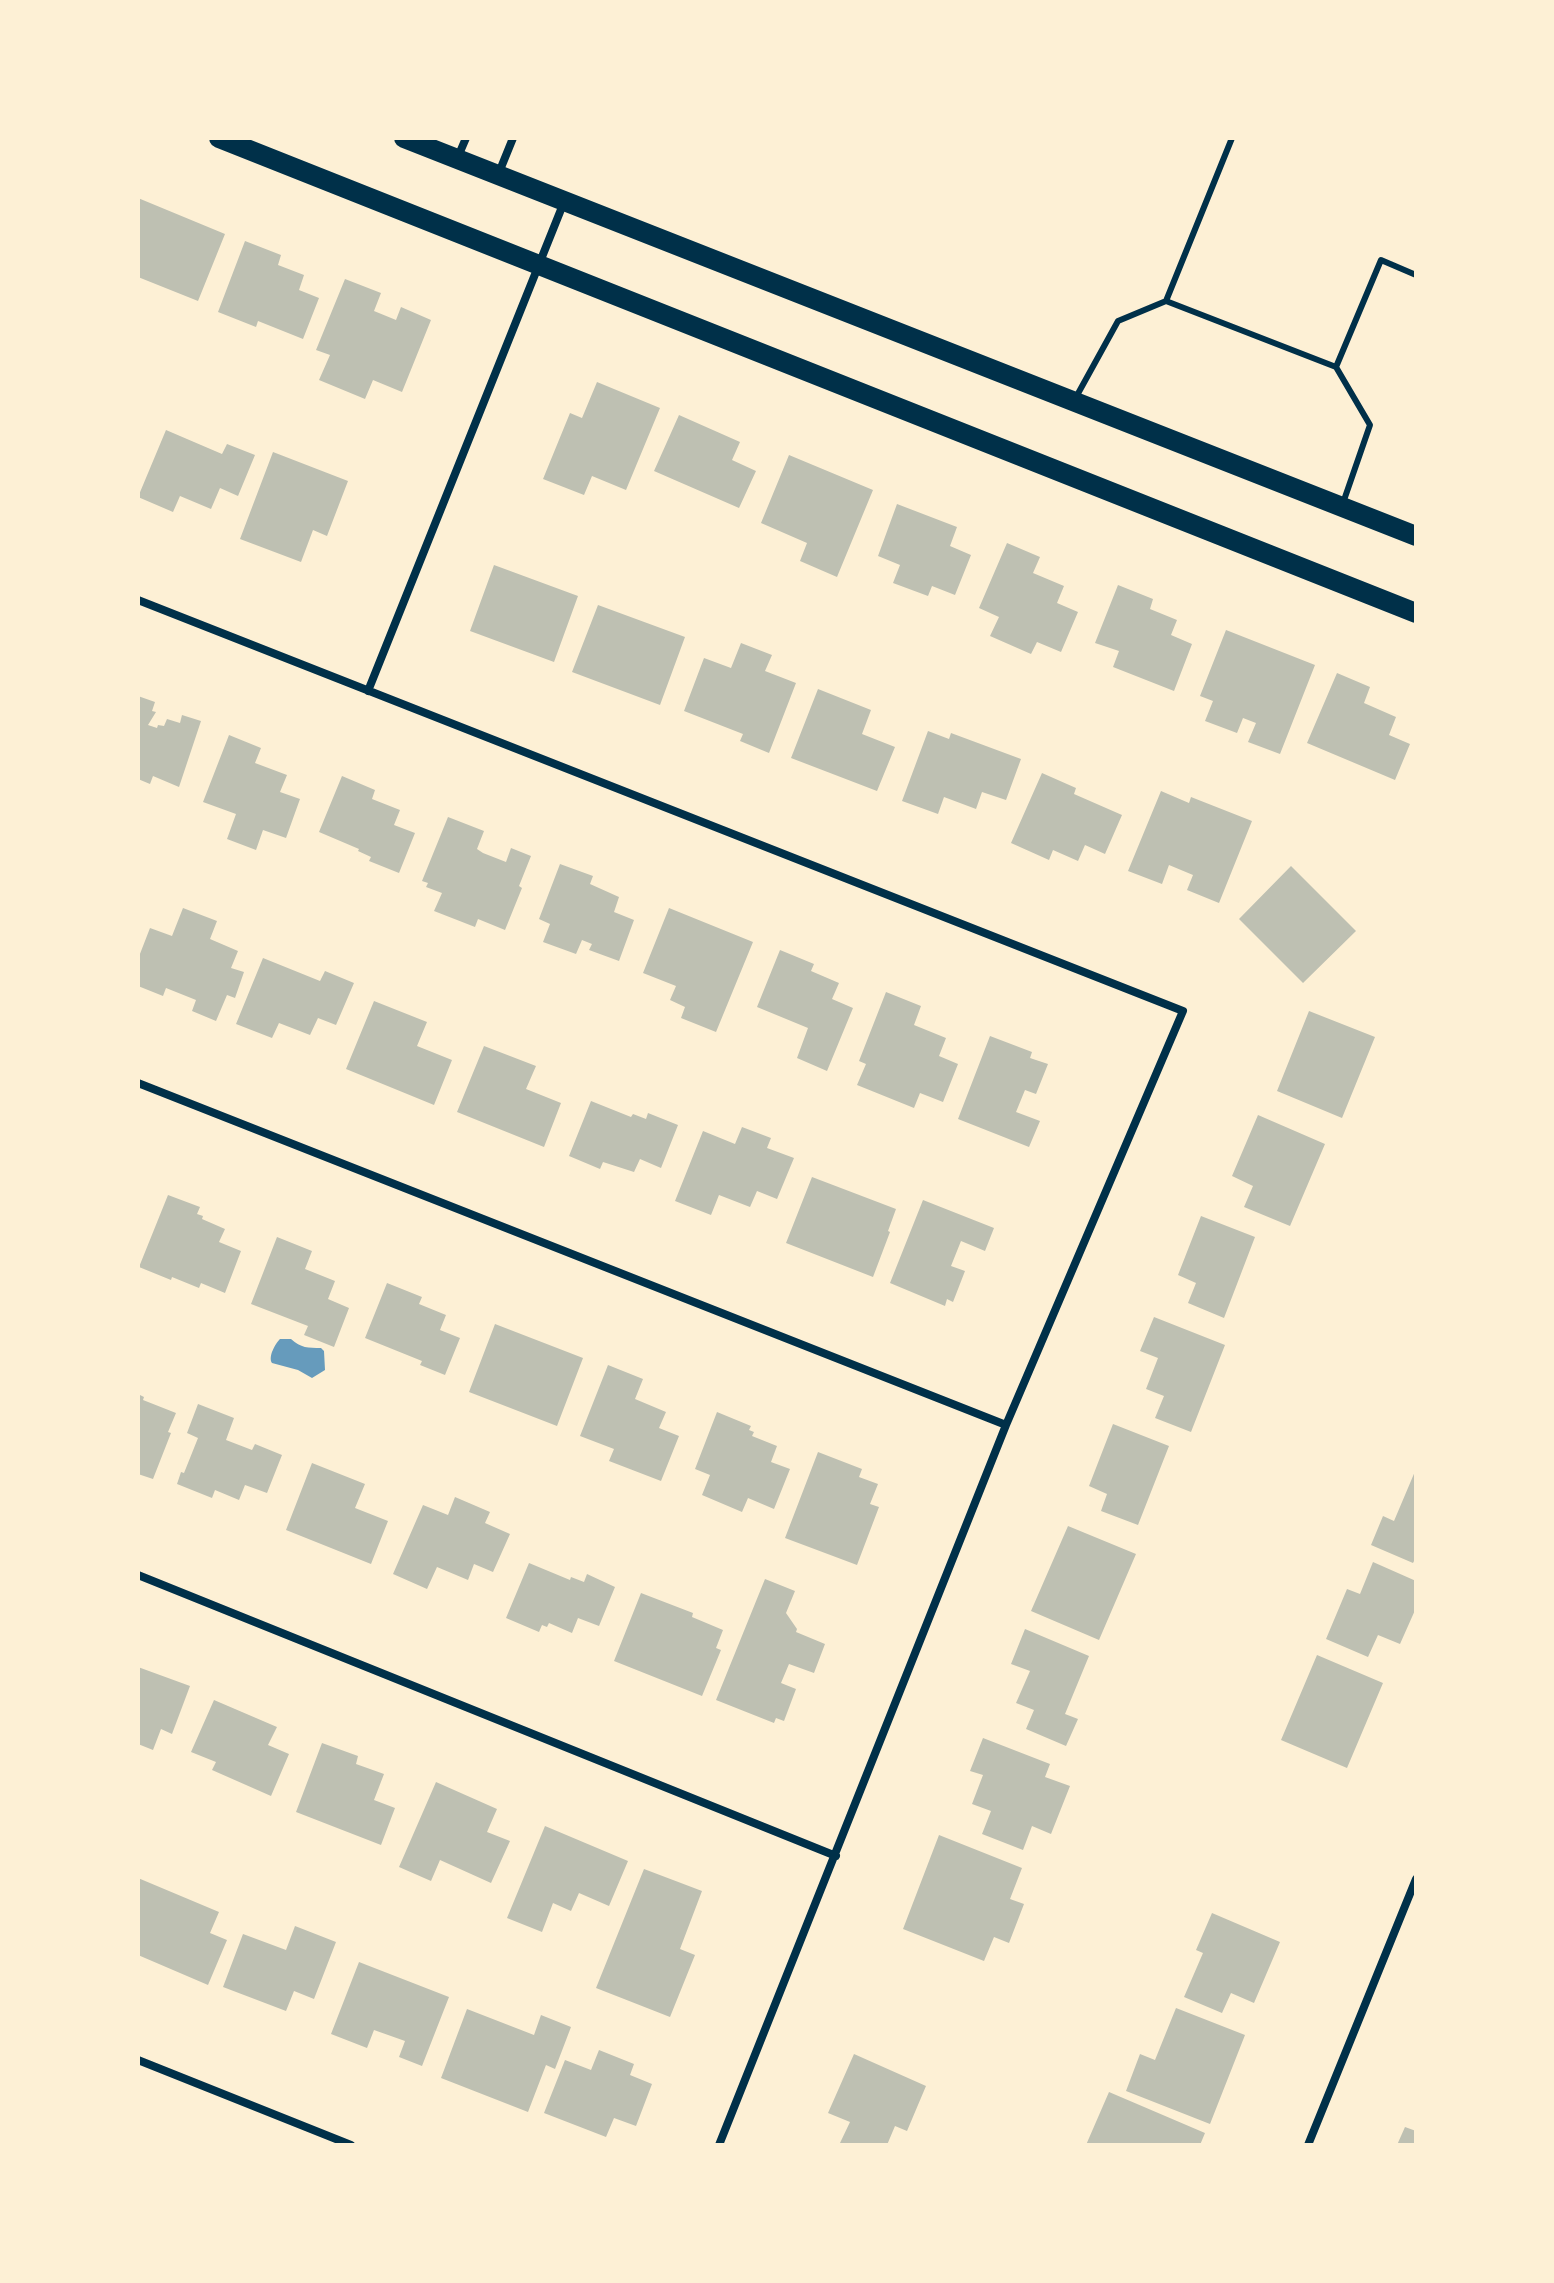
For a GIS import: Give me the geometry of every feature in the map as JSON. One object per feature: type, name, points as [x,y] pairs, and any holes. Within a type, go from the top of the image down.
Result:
[{"type":"main road","points":[[219,138],[1416,613]]},
{"type":"main road","points":[[404,138],[1416,536]]},
{"type":"street","points":[[457,159],[466,138]]},
{"type":"street","points":[[498,175],[513,138]]},
{"type":"street","points":[[368,691],[564,202]]},
{"type":"street","points":[[138,600],[1183,1011],[1006,1425],[719,2145]]},
{"type":"street","points":[[138,1083],[1006,1425]]},
{"type":"street","points":[[138,1575],[836,1856]]},
{"type":"street","points":[[1308,2145],[1416,1879]]},
{"type":"street","points":[[138,2060],[351,2145]]},
{"type":"lane","points":[[1166,301],[1230,139]]},
{"type":"lane","points":[[1336,367],[1381,260],[1416,275]]},
{"type":"lane","points":[[1074,402],[1118,321],[1166,301],[1336,367],[1370,425],[1342,507]]},
{"type":"water","points":[[280,1339],[291,1339],[305,1347],[321,1348],[324,1351],[325,1370],[312,1378],[298,1370],[272,1363],[271,1354]]},
{"type":"building","points":[[138,198],[225,234],[198,301],[138,277]]},
{"type":"building","points":[[245,241],[281,255],[278,265],[304,275],[299,290],[319,298],[303,339],[258,321],[256,327],[218,312]]},
{"type":"building","points":[[345,279],[381,293],[374,311],[396,320],[401,307],[431,320],[402,392],[373,380],[365,399],[319,380],[330,355],[316,350]]},
{"type":"building","points":[[597,382],[660,408],[626,490],[592,476],[584,495],[543,479],[570,413],[582,418]]},
{"type":"building","points":[[679,415],[740,442],[732,460],[756,471],[739,508],[654,471]]},
{"type":"building","points":[[166,430],[222,454],[227,444],[255,455],[238,496],[220,488],[211,509],[180,496],[173,512],[138,497]]},
{"type":"building","points":[[273,452],[348,481],[327,536],[313,530],[301,562],[240,539]]},
{"type":"building","points":[[789,455],[873,490],[837,577],[800,561],[807,543],[761,523]]},
{"type":"building","points":[[897,504],[957,527],[950,546],[971,555],[955,595],[932,586],[928,596],[893,583],[900,565],[878,556]]},
{"type":"building","points":[[1007,543],[1040,557],[1033,573],[1064,586],[1057,603],[1078,612],[1061,652],[1037,642],[1031,654],[990,636],[999,617],[979,608]]},
{"type":"building","points":[[494,565],[578,596],[554,662],[470,631]]},
{"type":"building","points":[[1118,585],[1153,599],[1150,609],[1177,620],[1171,635],[1192,644],[1174,691],[1113,667],[1119,651],[1095,643]]},
{"type":"building","points":[[598,605],[685,637],[660,705],[572,672]]},
{"type":"building","points":[[1226,630],[1315,665],[1280,754],[1248,742],[1256,723],[1243,718],[1237,733],[1205,721],[1213,701],[1200,696]]},
{"type":"building","points":[[741,643],[772,655],[765,671],[796,683],[769,753],[740,741],[743,734],[684,711],[704,658],[731,668]]},
{"type":"building","points":[[1337,673],[1370,687],[1364,703],[1396,717],[1389,735],[1410,744],[1395,780],[1307,743]]},
{"type":"building","points":[[818,689],[871,710],[862,734],[895,747],[877,791],[791,758]]},
{"type":"building","points":[[138,696],[155,702],[152,711],[156,712],[148,725],[157,728],[158,725],[164,726],[167,719],[180,723],[182,715],[201,721],[179,787],[153,776],[150,784],[138,779]]},
{"type":"building","points":[[928,731],[949,739],[951,733],[1021,759],[1006,800],[982,792],[976,809],[944,797],[938,814],[902,801]]},
{"type":"building","points":[[229,735],[261,748],[255,763],[287,775],[280,792],[300,799],[286,838],[263,830],[256,850],[227,839],[236,814],[203,802]]},
{"type":"building","points":[[1042,773],[1076,788],[1074,794],[1122,815],[1105,854],[1085,845],[1078,861],[1053,850],[1049,860],[1011,843]]},
{"type":"building","points":[[342,776],[375,790],[372,799],[400,810],[394,825],[415,833],[399,873],[369,861],[371,857],[359,849],[319,832]]},
{"type":"building","points":[[1161,791],[1189,803],[1191,797],[1252,821],[1219,903],[1187,890],[1193,875],[1169,865],[1162,884],[1128,871]]},
{"type":"building","points":[[448,817],[484,831],[477,849],[483,853],[506,862],[511,848],[531,856],[505,930],[478,919],[475,927],[434,911],[442,893],[426,887],[428,883],[422,881]]},
{"type":"building","points":[[560,864],[593,876],[590,884],[619,897],[614,912],[634,920],[619,961],[589,950],[592,944],[582,940],[576,954],[543,942],[550,924],[539,919]]},
{"type":"building","points":[[1291,866],[1356,931],[1303,983],[1239,919]]},
{"type":"building","points":[[183,908],[217,921],[210,939],[238,951],[231,968],[244,972],[235,998],[227,995],[216,1021],[192,1011],[196,1000],[166,988],[163,996],[138,986],[138,959],[150,928],[172,936]]},
{"type":"building","points":[[669,908],[753,942],[716,1032],[681,1018],[685,1007],[670,1000],[676,986],[643,973]]},
{"type":"building","points":[[780,950],[814,964],[811,971],[839,983],[832,999],[853,1008],[827,1071],[797,1058],[808,1028],[757,1007]]},
{"type":"building","points":[[263,958],[320,981],[325,971],[354,983],[336,1025],[318,1018],[310,1035],[279,1023],[272,1038],[236,1024]]},
{"type":"building","points":[[886,992],[921,1006],[914,1025],[946,1038],[939,1056],[958,1064],[943,1102],[920,1093],[914,1108],[857,1085],[866,1064],[859,1061]]},
{"type":"building","points":[[374,1001],[427,1022],[417,1046],[452,1060],[434,1105],[346,1069]]},
{"type":"building","points":[[1309,1011],[1375,1037],[1342,1118],[1277,1091]]},
{"type":"building","points":[[990,1036],[1032,1052],[1030,1058],[1048,1064],[1036,1094],[1025,1090],[1016,1112],[1040,1121],[1029,1147],[958,1119]]},
{"type":"building","points":[[484,1046],[536,1066],[526,1089],[561,1103],[544,1147],[457,1112]]},
{"type":"building","points":[[591,1101],[631,1117],[633,1114],[646,1119],[648,1113],[678,1125],[661,1168],[640,1159],[634,1172],[603,1162],[600,1169],[569,1156]]},
{"type":"building","points":[[1258,1115],[1325,1144],[1290,1226],[1244,1207],[1253,1186],[1232,1176]]},
{"type":"building","points":[[742,1127],[771,1138],[767,1148],[794,1158],[777,1199],[757,1191],[750,1207],[719,1195],[711,1215],[675,1201],[703,1131],[735,1144]]},
{"type":"building","points":[[812,1177],[896,1209],[873,1277],[786,1243]]},
{"type":"building","points":[[168,1195],[200,1207],[197,1214],[203,1216],[202,1219],[225,1229],[219,1242],[241,1251],[225,1293],[201,1283],[199,1288],[172,1277],[171,1280],[139,1267]]},
{"type":"building","points":[[923,1200],[994,1228],[985,1251],[961,1241],[951,1266],[965,1271],[953,1302],[947,1299],[945,1306],[890,1283]]},
{"type":"building","points":[[1201,1216],[1255,1237],[1224,1318],[1188,1303],[1196,1283],[1178,1275]]},
{"type":"building","points":[[277,1237],[312,1251],[305,1269],[335,1281],[328,1299],[349,1308],[334,1347],[304,1335],[308,1326],[251,1304]]},
{"type":"building","points":[[387,1283],[422,1297],[419,1304],[446,1315],[440,1330],[460,1338],[445,1375],[420,1365],[422,1361],[365,1338]]},
{"type":"building","points":[[1154,1317],[1225,1345],[1191,1432],[1155,1418],[1164,1396],[1146,1389],[1158,1358],[1140,1351]]},
{"type":"building","points":[[495,1324],[583,1358],[557,1426],[469,1392]]},
{"type":"building","points":[[608,1365],[643,1379],[635,1399],[666,1412],[659,1428],[679,1436],[661,1481],[609,1461],[614,1449],[580,1436]]},
{"type":"building","points":[[138,1394],[144,1397],[143,1400],[176,1413],[153,1479],[138,1474]]},
{"type":"building","points":[[198,1404],[234,1418],[226,1440],[252,1450],[255,1444],[282,1455],[267,1493],[245,1485],[239,1500],[215,1490],[212,1498],[177,1484],[198,1438],[187,1433]]},
{"type":"building","points":[[717,1412],[751,1426],[752,1436],[777,1446],[771,1462],[790,1469],[774,1509],[748,1498],[742,1512],[702,1495],[710,1475],[695,1469]]},
{"type":"building","points":[[1113,1424],[1169,1446],[1138,1525],[1101,1511],[1107,1494],[1089,1486]]},
{"type":"building","points":[[818,1452],[862,1469],[859,1477],[878,1484],[870,1504],[879,1507],[857,1565],[785,1538]]},
{"type":"building","points":[[312,1463],[365,1484],[355,1508],[388,1521],[371,1564],[286,1530]]},
{"type":"building","points":[[1416,1469],[1416,1557],[1413,1563],[1371,1545],[1383,1516],[1394,1521]]},
{"type":"building","points":[[455,1497],[490,1512],[485,1523],[510,1534],[493,1572],[474,1564],[468,1580],[437,1567],[427,1589],[393,1574],[423,1505],[448,1515]]},
{"type":"building","points":[[1068,1526],[1136,1554],[1099,1640],[1031,1611]]},
{"type":"building","points":[[1373,1562],[1416,1581],[1416,1608],[1400,1644],[1378,1635],[1368,1657],[1326,1639],[1347,1589],[1360,1594]]},
{"type":"building","points":[[529,1563],[570,1580],[571,1577],[584,1582],[587,1574],[615,1587],[599,1626],[578,1618],[572,1633],[549,1623],[547,1627],[542,1625],[539,1632],[506,1618]]},
{"type":"building","points":[[765,1579],[795,1591],[786,1613],[796,1632],[825,1644],[814,1673],[789,1664],[781,1683],[796,1689],[784,1721],[776,1718],[774,1723],[716,1700]]},
{"type":"building","points":[[641,1593],[693,1613],[692,1617],[723,1630],[716,1648],[721,1650],[702,1696],[614,1661]]},
{"type":"building","points":[[1025,1629],[1089,1656],[1065,1714],[1078,1719],[1066,1746],[1026,1729],[1034,1710],[1016,1703],[1030,1671],[1011,1664]]},
{"type":"building","points":[[1317,1655],[1383,1683],[1347,1768],[1281,1740]]},
{"type":"building","points":[[138,1667],[190,1686],[172,1734],[161,1729],[153,1750],[138,1744]]},
{"type":"building","points":[[214,1700],[277,1727],[268,1745],[289,1754],[271,1796],[212,1770],[216,1762],[191,1752]]},
{"type":"building","points":[[983,1738],[1050,1764],[1045,1777],[1070,1786],[1051,1834],[1032,1826],[1023,1850],[982,1834],[991,1811],[972,1804],[983,1775],[970,1771]]},
{"type":"building","points":[[322,1743],[358,1756],[356,1764],[384,1774],[374,1800],[395,1808],[381,1845],[296,1812]]},
{"type":"building","points":[[436,1782],[497,1809],[487,1832],[510,1841],[491,1883],[440,1860],[431,1881],[399,1867]]},
{"type":"building","points":[[545,1826],[628,1861],[609,1906],[579,1893],[571,1911],[553,1903],[542,1932],[507,1918]]},
{"type":"building","points":[[939,1835],[1022,1868],[1010,1899],[1024,1904],[1009,1943],[994,1937],[984,1961],[903,1929]]},
{"type":"building","points":[[644,1869],[702,1891],[680,1949],[695,1955],[670,2017],[596,1988]]},
{"type":"building","points":[[138,1878],[219,1912],[210,1933],[227,1940],[208,1985],[138,1955]]},
{"type":"building","points":[[1212,1913],[1280,1942],[1254,2003],[1231,1993],[1222,2013],[1184,1997],[1203,1953],[1196,1950]]},
{"type":"building","points":[[295,1926],[336,1942],[314,1999],[294,1991],[286,2011],[223,1987],[243,1934],[286,1950]]},
{"type":"building","points":[[359,1962],[449,1997],[422,2066],[399,2057],[405,2041],[374,2030],[367,2048],[331,2034]]},
{"type":"building","points":[[1176,2008],[1245,2035],[1210,2124],[1126,2091],[1140,2054],[1155,2060]]},
{"type":"building","points":[[467,2009],[534,2035],[541,2015],[571,2027],[555,2069],[546,2065],[528,2112],[441,2078]]},
{"type":"building","points":[[599,2050],[634,2064],[630,2075],[652,2084],[636,2126],[614,2118],[606,2137],[544,2113],[565,2060],[591,2070]]},
{"type":"building","points":[[854,2054],[926,2086],[907,2131],[895,2126],[887,2145],[840,2143],[850,2122],[828,2113]]},
{"type":"building","points":[[1109,2092],[1205,2133],[1200,2145],[1086,2145]]},
{"type":"building","points":[[1405,2127],[1416,2131],[1416,2145],[1397,2145]]}]
